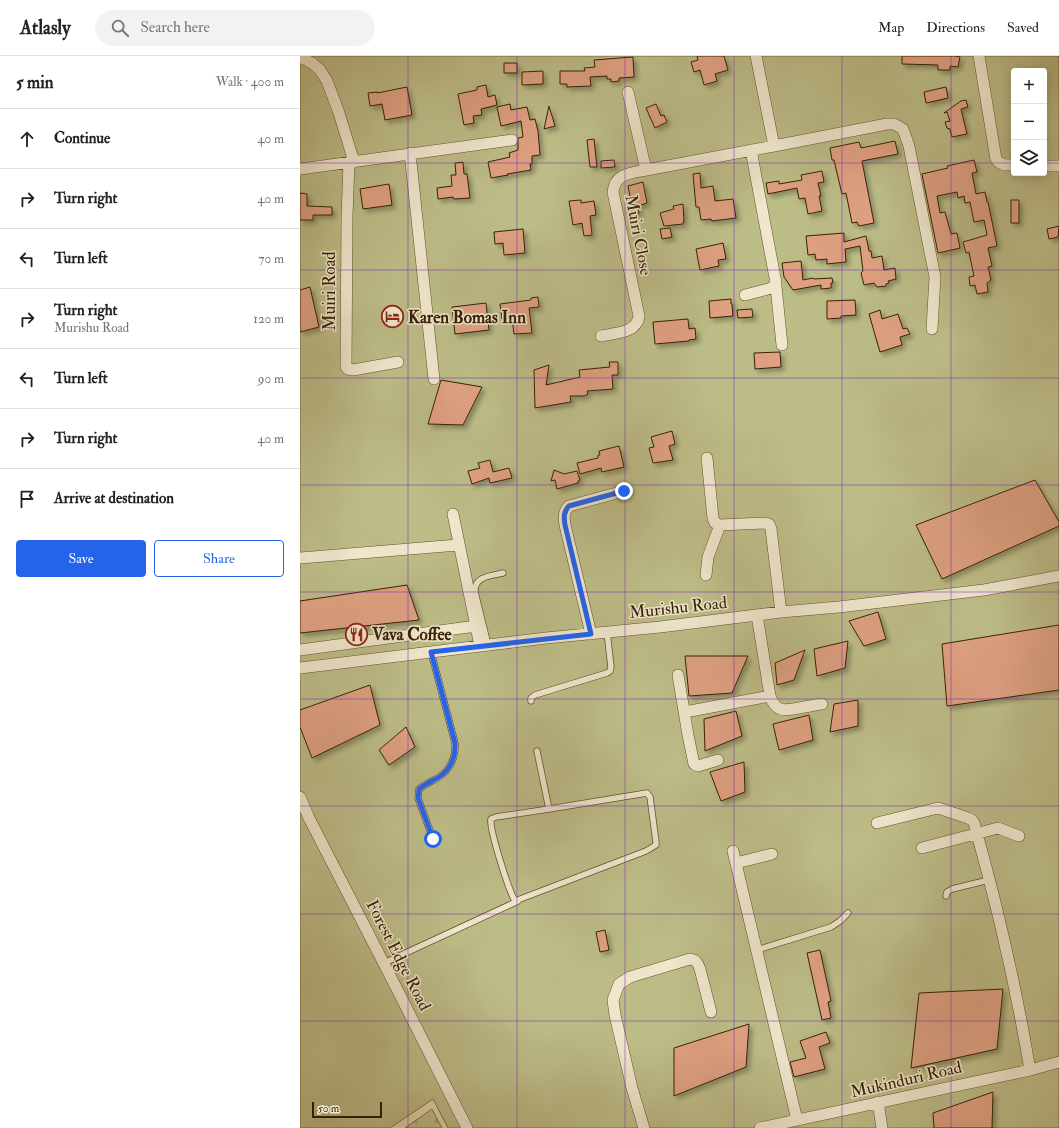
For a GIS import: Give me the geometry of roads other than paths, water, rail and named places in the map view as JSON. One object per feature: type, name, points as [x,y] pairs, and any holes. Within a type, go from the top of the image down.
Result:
[{"type":"street","points":[[756,56],[774,146]]},
{"type":"street","points":[[979,56],[996,159],[1003,165],[1011,165]]},
{"type":"street","points":[[300,57],[312,63],[320,70],[327,81],[339,113],[351,162]]},
{"type":"street","points":[[628,92],[646,170]]},
{"type":"street","name":"Muiri Close","points":[[601,336],[623,332],[634,327],[639,316],[613,192],[614,185],[618,179],[625,175],[646,170],[887,124],[894,124],[903,129],[907,137],[935,277],[932,329]]},
{"type":"street","points":[[300,169],[512,140]]},
{"type":"street","points":[[752,150],[775,272],[782,345]]},
{"type":"street","points":[[410,153],[434,379]]},
{"type":"street","name":"Muiri Road","points":[[351,162],[347,216],[346,367],[353,370],[398,362]]},
{"type":"street","points":[[1047,166],[1059,166]]},
{"type":"street","points":[[745,295],[770,289],[776,286]]},
{"type":"street","points":[[707,458],[713,518],[715,523],[720,525],[769,524],[771,529],[781,612]]},
{"type":"street","points":[[591,634],[565,525],[565,510],[569,506],[624,491]]},
{"type":"street","points":[[453,514],[458,545],[476,626],[484,646]]},
{"type":"street","points":[[706,575],[708,557],[720,525]]},
{"type":"street","points":[[300,558],[458,545]]},
{"type":"street","name":"Murishu Road","points":[[300,668],[984,590],[1059,576]]},
{"type":"street","points":[[757,615],[770,696],[773,702],[778,708],[785,710],[822,704]]},
{"type":"street","points":[[300,650],[476,626]]},
{"type":"street","points":[[678,675],[689,743],[695,765],[698,766],[718,760]]},
{"type":"street","points":[[685,712],[770,696]]},
{"type":"street","name":"Forest Edge Road","points":[[300,797],[309,818],[467,1128]]},
{"type":"street","points":[[877,823],[938,808],[972,820],[977,833],[994,899],[1024,1032],[1030,1070]]},
{"type":"street","points":[[922,848],[998,828],[1019,836]]},
{"type":"street","points":[[733,851],[797,1120]]},
{"type":"street","points":[[736,863],[772,854]]},
{"type":"street","points":[[644,1128],[632,1088],[614,1015],[614,1000],[619,984],[630,977],[690,959],[694,960],[697,962],[700,969],[711,1012]]},
{"type":"street","name":"Mukinduri Road","points":[[760,1128],[1030,1070],[1059,1062]]},
{"type":"street","points":[[878,1102],[882,1128]]},
{"type":"lane","points":[[484,646],[475,585],[480,579],[503,573]]},
{"type":"lane","points":[[531,701],[535,696],[610,671],[611,667],[607,632]]},
{"type":"lane","points":[[431,652],[456,751],[446,772],[440,777],[422,785],[419,789],[418,798],[433,839]]},
{"type":"lane","points":[[537,751],[549,809]]},
{"type":"lane","points":[[384,963],[518,901],[654,847],[656,842],[649,795],[647,793],[491,819],[490,822],[494,836],[514,899],[515,901],[518,901]]},
{"type":"lane","points":[[946,896],[947,892],[952,889],[989,880]]},
{"type":"lane","points":[[757,950],[831,927],[840,922],[848,913]]},
{"type":"place","name":"Karen Bomas Inn","points":[[392,317]]},
{"type":"place","name":"Vava Coffee","points":[[356,634]]}]
